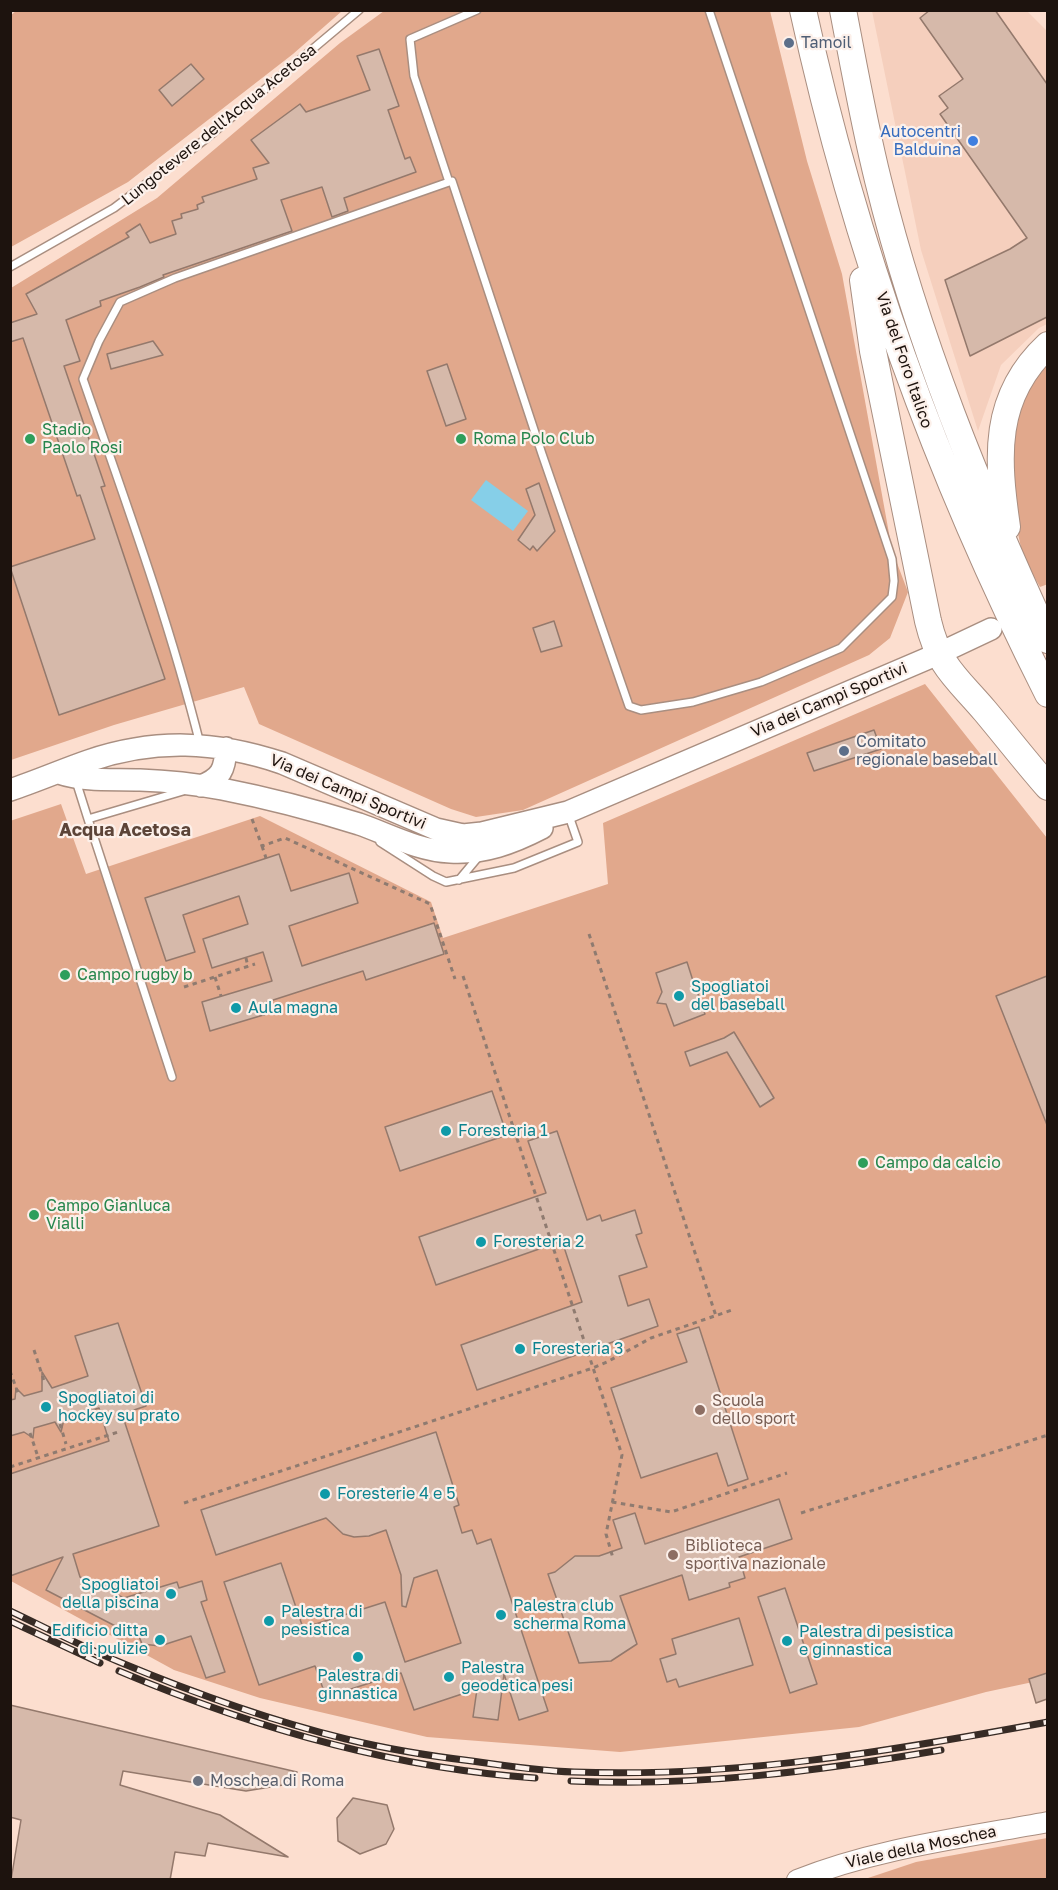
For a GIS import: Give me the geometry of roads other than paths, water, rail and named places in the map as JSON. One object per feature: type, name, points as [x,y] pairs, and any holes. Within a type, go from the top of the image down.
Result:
[{"type":"highway","name":"Via del Foro Italico","points":[[803,10],[820,86],[880,294],[933,443],[999,595],[1047,694]]},
{"type":"highway","name":"Via del Foro Italico","points":[[843,10],[878,180],[914,306],[953,419],[991,514],[1047,640]]},
{"type":"highway","points":[[854,205],[873,351],[928,621],[938,654],[954,678],[1047,787]]},
{"type":"highway","points":[[1024,588],[1007,527],[999,473],[1000,450],[1004,423],[1014,391],[1027,367],[1047,345]]},
{"type":"main road","name":"Via dei Campi Sportivi","points":[[10,790],[67,776],[154,780],[201,786],[279,801],[348,821],[414,844],[442,851],[479,856],[522,838],[568,812],[938,654],[991,629]]},
{"type":"main road","name":"Via dei Campi Sportivi","points":[[67,776],[88,761],[127,751],[165,745],[200,744],[258,755],[282,763],[445,832],[463,835],[499,830],[568,812]]},
{"type":"main road","points":[[201,786],[210,783],[219,775],[225,764],[226,748]]},
{"type":"street","name":"Viale della Moschea","points":[[797,1880],[838,1865],[894,1850],[1047,1822]]},
{"type":"lane","name":"Lungotevere dell'Acqua Acetosa","points":[[10,267],[114,208],[207,138],[359,10]]},
{"type":"lane","points":[[449,182],[414,76],[410,39],[477,10]]},
{"type":"lane","points":[[200,744],[186,688],[83,379],[99,341],[120,302],[175,278],[452,181],[542,454],[629,706],[641,710],[693,702],[761,682],[841,648],[885,607],[892,597],[894,581],[892,559],[709,10]]},
{"type":"lane","points":[[67,776],[88,819],[172,1077]]},
{"type":"lane","points":[[88,819],[201,786]]},
{"type":"lane","points":[[348,821],[446,882],[514,868],[578,842],[568,812]]},
{"type":"lane","points":[[459,880],[499,830]]},
{"type":"lane","points":[[479,856],[478,869],[484,875]]},
{"type":"water","points":[[486,480],[528,511],[513,531],[471,500]]},
{"type":"railway","points":[[10,1611],[145,1672],[201,1694],[288,1723],[393,1749],[536,1769],[634,1773],[753,1766],[871,1752],[1048,1722]]},
{"type":"railway","points":[[10,1621],[100,1663]]},
{"type":"railway","points":[[119,1671],[220,1710],[323,1742],[428,1765],[535,1778]]},
{"type":"railway","points":[[571,1781],[664,1782],[757,1776],[849,1765],[941,1750]]},
{"type":"place","name":"Tamoil","points":[[789,43]]},
{"type":"place","name":"Autocentri Balduina","points":[[973,141]]},
{"type":"place","name":"Stadio Paolo Rosi","points":[[30,439]]},
{"type":"place","name":"Roma Polo Club","points":[[461,439]]},
{"type":"place","name":"Comitato regionale baseball","points":[[844,751]]},
{"type":"place","name":"Campo rugby b","points":[[65,975]]},
{"type":"place","name":"Spogliatoi del baseball","points":[[679,996]]},
{"type":"place","name":"Aula magna","points":[[236,1008]]},
{"type":"place","name":"Foresteria 1","points":[[446,1131]]},
{"type":"place","name":"Campo da calcio","points":[[863,1163]]},
{"type":"place","name":"Campo Gianluca Vialli","points":[[34,1215]]},
{"type":"place","name":"Foresteria 2","points":[[481,1242]]},
{"type":"place","name":"Foresteria 3","points":[[520,1349]]},
{"type":"place","name":"Spogliatoi di hockey su prato","points":[[46,1407]]},
{"type":"place","name":"Scuola dello sport","points":[[700,1410]]},
{"type":"place","name":"Foresterie 4 e 5","points":[[325,1494]]},
{"type":"place","name":"Biblioteca sportiva nazionale","points":[[673,1555]]},
{"type":"place","name":"Spogliatoi della piscina","points":[[171,1594]]},
{"type":"place","name":"Palestra club scherma Roma","points":[[501,1615]]},
{"type":"place","name":"Palestra di pesistica","points":[[269,1621]]},
{"type":"place","name":"Edificio ditta di pulizie","points":[[160,1640]]},
{"type":"place","name":"Palestra di pesistica e ginnastica","points":[[787,1641]]},
{"type":"place","name":"Palestra di ginnastica","points":[[358,1657]]},
{"type":"place","name":"Palestra geodetica pesi","points":[[449,1677]]},
{"type":"place","name":"Moschea di Roma","points":[[198,1781]]},
{"type":"district","name":"Acqua Acetosa","points":[[125,830]]}]
